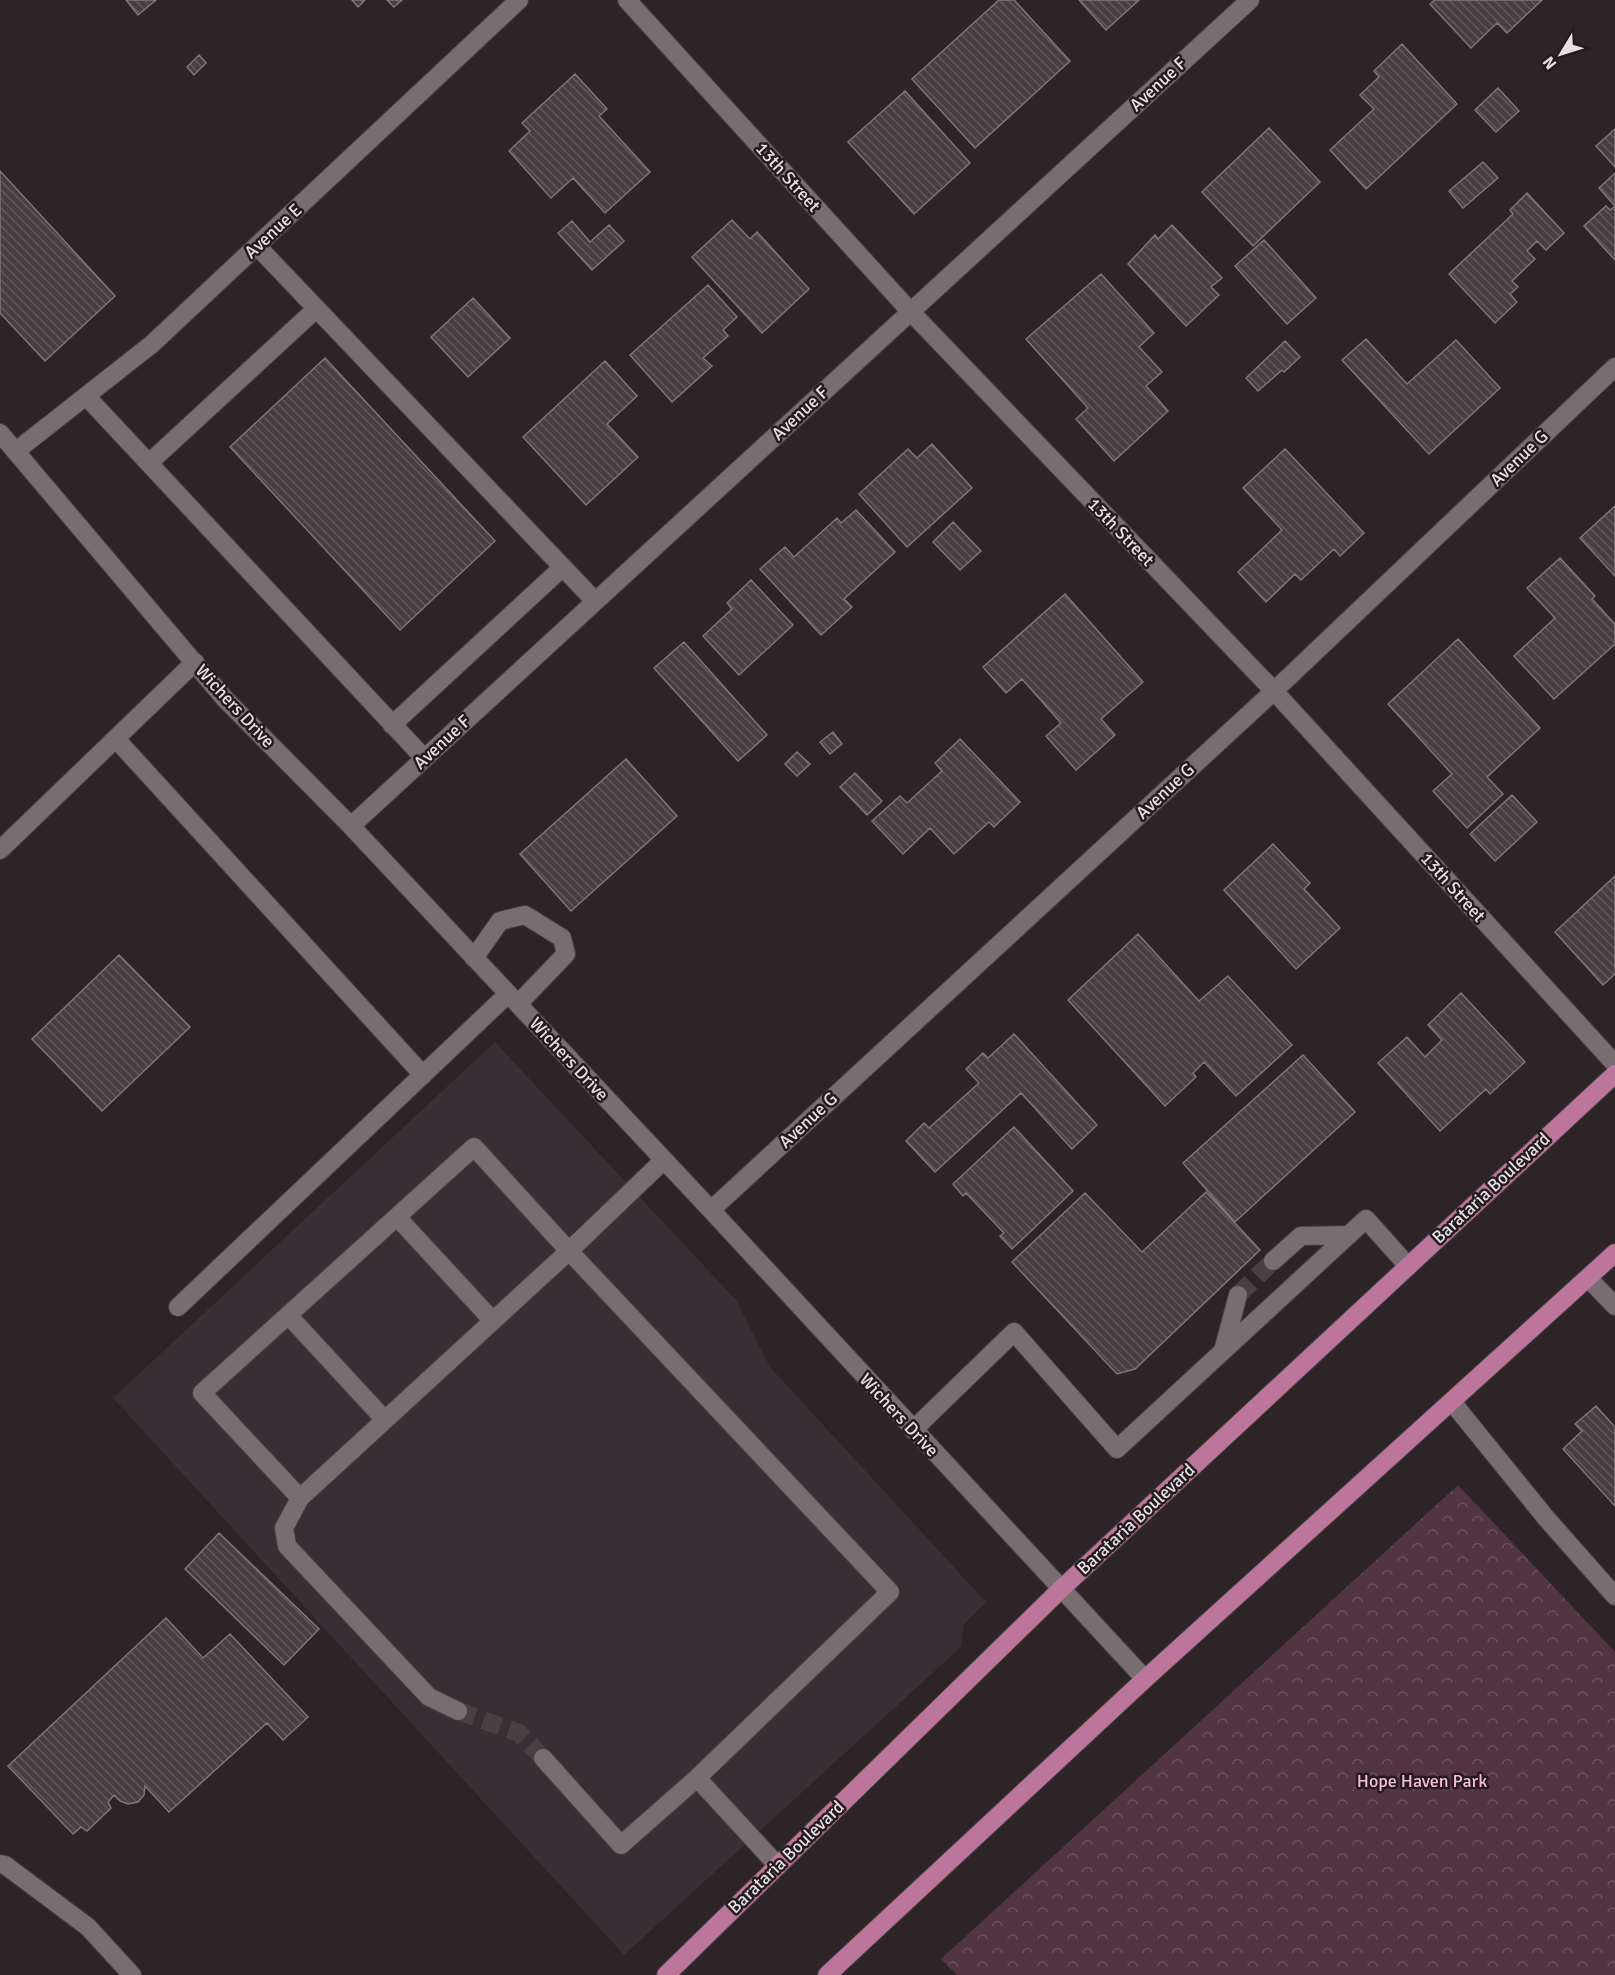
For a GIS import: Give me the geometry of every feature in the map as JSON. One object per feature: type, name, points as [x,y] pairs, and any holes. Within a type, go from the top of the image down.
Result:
[{"type":"main road","name":"Barataria Boulevard","points":[[666,1975],[1060,1590],[1615,1074]]},
{"type":"main road","points":[[827,1975],[1144,1679],[1615,1253]]},
{"type":"street","name":"Avenue E","points":[[16,451],[152,344],[519,0]]},
{"type":"street","name":"13th Street","points":[[627,0],[910,311],[1274,691],[1615,1064]]},
{"type":"street","name":"Avenue F","points":[[351,826],[1250,0]]},
{"type":"street","points":[[257,246],[595,601]]},
{"type":"street","points":[[149,464],[316,309]]},
{"type":"street","name":"Avenue G","points":[[711,1209],[1274,691],[1615,368]]},
{"type":"street","points":[[86,396],[424,758]]},
{"type":"street","name":"Wichers Drive","points":[[0,433],[225,699],[351,826],[711,1209],[1144,1679]]},
{"type":"street","points":[[392,725],[563,567]]},
{"type":"street","points":[[0,850],[195,662]]},
{"type":"street","points":[[116,739],[423,1075]]},
{"type":"street","points":[[178,1307],[423,1075],[566,954],[562,938],[525,915],[500,921],[474,958]]},
{"type":"street","points":[[300,1497],[202,1392],[474,1147],[890,1592],[697,1778],[621,1845],[543,1758]]},
{"type":"street","points":[[458,1711],[429,1698],[287,1546],[284,1528],[300,1497],[569,1251],[664,1160]]},
{"type":"street","points":[[397,1217],[493,1321]]},
{"type":"street","points":[[913,1430],[1014,1332],[1117,1449],[1366,1219],[1408,1266]]},
{"type":"street","points":[[1273,1261],[1301,1236],[1349,1235]]},
{"type":"street","points":[[1588,1278],[1615,1306]]},
{"type":"street","points":[[1223,1352],[1238,1295]]},
{"type":"street","points":[[288,1315],[385,1420]]},
{"type":"street","points":[[1452,1402],[1546,1518],[1615,1596]]},
{"type":"street","points":[[697,1778],[778,1866]]},
{"type":"street","points":[[0,1864],[5,1865],[88,1927],[132,1975]]},
{"type":"shaded area","points":[[495,1042],[736,1300],[770,1367],[986,1602],[964,1624],[961,1647],[624,1955],[113,1398]]},
{"type":"green space","name":"Hope Haven Park","points":[[1458,1485],[1615,1652],[1615,1975],[957,1975],[941,1959]]},
{"type":"building","points":[[126,0],[156,0],[138,15]]},
{"type":"building","points":[[352,0],[365,0],[358,7]]},
{"type":"building","points":[[387,0],[402,0],[394,7]]},
{"type":"building","points":[[999,0],[1014,0],[1070,61],[975,148],[912,79]]},
{"type":"building","points":[[1079,0],[1139,0],[1106,30]]},
{"type":"building","points":[[1435,0],[1542,0],[1507,33],[1497,23],[1471,48],[1430,4]]},
{"type":"building","points":[[1402,44],[1457,104],[1366,189],[1330,150],[1374,109],[1360,95],[1379,77],[1374,71]]},
{"type":"building","points":[[199,55],[206,63],[194,75],[187,67]]},
{"type":"building","points":[[575,74],[607,109],[599,116],[650,172],[605,213],[573,178],[551,198],[509,151],[530,131],[522,123]]},
{"type":"building","points":[[1498,88],[1519,111],[1496,132],[1475,110]]},
{"type":"building","points":[[905,91],[970,163],[914,214],[848,142]]},
{"type":"building","points":[[1269,128],[1320,182],[1253,246],[1202,192]]},
{"type":"building","points":[[1615,129],[1615,167],[1596,146]]},
{"type":"building","points":[[1483,162],[1498,178],[1463,208],[1449,191]]},
{"type":"building","points":[[0,171],[115,296],[45,361],[0,313]]},
{"type":"building","points":[[1615,173],[1615,206],[1599,188]]},
{"type":"building","points":[[1527,193],[1564,233],[1546,250],[1537,241],[1527,251],[1535,259],[1512,281],[1518,287],[1510,294],[1517,302],[1495,323],[1449,274],[1513,214],[1510,210]]},
{"type":"building","points":[[1606,206],[1610,210],[1615,206],[1615,260],[1584,226]]},
{"type":"building","points":[[732,220],[750,239],[757,232],[809,289],[762,333],[692,257]]},
{"type":"building","points":[[572,221],[590,242],[609,225],[624,241],[592,270],[558,233]]},
{"type":"building","points":[[1172,225],[1222,278],[1211,287],[1219,295],[1186,326],[1128,264],[1155,235],[1158,239]]},
{"type":"building","points":[[1264,240],[1316,298],[1287,324],[1235,266]]},
{"type":"building","points":[[1101,274],[1154,333],[1139,347],[1162,372],[1146,386],[1168,411],[1114,461],[1076,419],[1088,408],[1026,339]]},
{"type":"building","points":[[708,285],[737,317],[723,330],[728,336],[703,358],[712,366],[672,402],[630,355]]},
{"type":"building","points":[[473,298],[510,338],[468,377],[431,337]]},
{"type":"building","points":[[1366,339],[1407,384],[1456,340],[1500,388],[1429,454],[1342,360]]},
{"type":"building","points":[[1285,341],[1300,357],[1258,391],[1246,378]]},
{"type":"building","points":[[325,358],[495,541],[400,630],[230,447]]},
{"type":"building","points":[[605,361],[637,396],[607,424],[638,457],[586,505],[523,437]]},
{"type":"building","points":[[932,444],[972,488],[907,547],[859,494],[908,449],[917,458]]},
{"type":"building","points":[[1285,449],[1364,533],[1340,556],[1334,549],[1301,580],[1295,574],[1266,602],[1238,572],[1282,530],[1243,488]]},
{"type":"building","points":[[1615,506],[1615,576],[1580,538]]},
{"type":"building","points":[[856,510],[895,552],[844,599],[852,607],[821,635],[760,569],[785,547],[794,557],[837,518],[841,523]]},
{"type":"building","points":[[953,522],[981,551],[960,570],[933,542]]},
{"type":"building","points":[[1560,558],[1595,596],[1592,599],[1615,624],[1615,644],[1554,699],[1514,656],[1555,618],[1527,588]]},
{"type":"building","points":[[751,580],[793,625],[739,675],[703,636],[732,609],[727,603]]},
{"type":"building","points":[[1065,594],[1143,682],[1101,719],[1115,735],[1076,770],[1046,736],[1061,723],[1022,679],[1006,693],[983,667]]},
{"type":"building","points":[[1458,639],[1540,728],[1487,777],[1503,794],[1467,828],[1433,791],[1452,774],[1388,704]]},
{"type":"building","points":[[684,642],[767,735],[738,761],[654,668]]},
{"type":"building","points":[[833,732],[842,744],[830,754],[820,742]]},
{"type":"building","points":[[960,739],[1020,802],[994,827],[989,822],[954,854],[930,828],[903,854],[872,821],[900,796],[907,803],[942,771],[935,763]]},
{"type":"building","points":[[797,752],[810,764],[797,776],[785,764]]},
{"type":"building","points":[[626,759],[677,816],[571,911],[520,854]]},
{"type":"building","points":[[855,773],[882,801],[867,815],[840,787]]},
{"type":"building","points":[[1512,795],[1537,822],[1495,861],[1470,834]]},
{"type":"building","points":[[1273,844],[1310,883],[1304,889],[1340,928],[1296,969],[1224,890]]},
{"type":"building","points":[[1615,876],[1615,974],[1603,985],[1555,932]]},
{"type":"building","points":[[1138,934],[1199,1001],[1228,976],[1292,1045],[1236,1096],[1204,1062],[1193,1073],[1196,1077],[1165,1106],[1068,1000]]},
{"type":"building","points":[[119,955],[190,1027],[102,1111],[32,1039]]},
{"type":"building","points":[[1461,993],[1525,1062],[1490,1094],[1486,1089],[1440,1131],[1378,1063],[1407,1037],[1425,1057],[1442,1040],[1428,1025]]},
{"type":"building","points":[[1014,1034],[1097,1125],[1072,1149],[1021,1093],[935,1172],[906,1141],[924,1123],[929,1128],[979,1083],[966,1069],[983,1053],[988,1058]]},
{"type":"building","points":[[1303,1055],[1355,1112],[1235,1222],[1183,1163]]},
{"type":"building","points":[[1014,1127],[1073,1191],[1012,1249],[1000,1236],[1004,1233],[966,1193],[963,1196],[953,1184]]},
{"type":"building","points":[[1206,1192],[1260,1250],[1135,1369],[1117,1374],[1012,1262],[1085,1193],[1142,1252]]},
{"type":"building","points":[[1596,1406],[1615,1427],[1615,1506],[1563,1449],[1582,1431],[1575,1424]]},
{"type":"building","points":[[219,1533],[319,1629],[284,1665],[185,1569]]},
{"type":"building","points":[[166,1618],[203,1658],[230,1634],[308,1717],[283,1740],[267,1723],[169,1812],[145,1786],[144,1795],[138,1802],[128,1804],[120,1801],[114,1795],[108,1802],[111,1808],[87,1831],[81,1827],[73,1834],[8,1766]]},
{"type":"tunnel","points":[[1238,1295],[1273,1261]]},
{"type":"tunnel","points":[[458,1711],[519,1733],[543,1758]]}]
